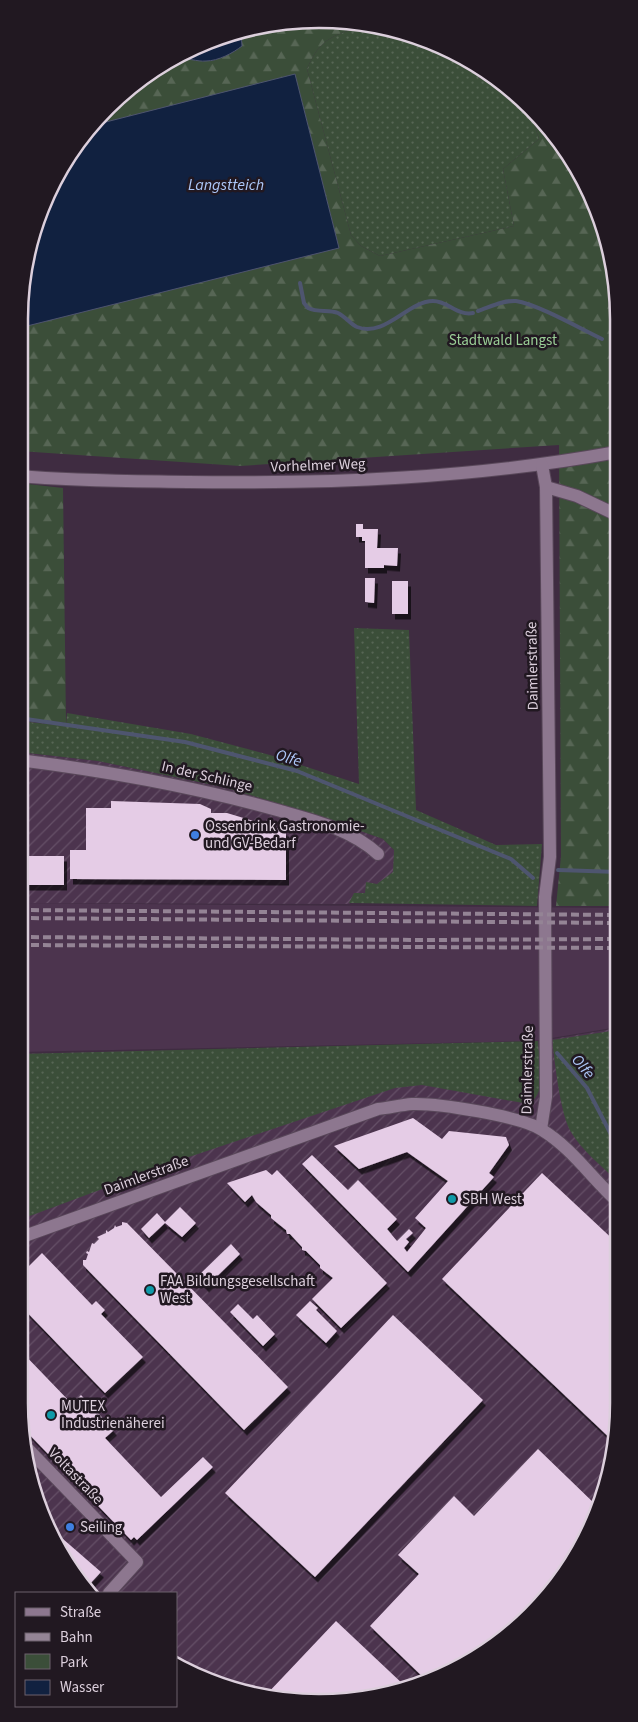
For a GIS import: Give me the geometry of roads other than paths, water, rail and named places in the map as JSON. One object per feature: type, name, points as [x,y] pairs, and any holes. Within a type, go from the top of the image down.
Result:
[{"type":"street","name":"Vorhelmer Weg","points":[[28,477],[63,480],[285,483],[382,480],[542,465],[610,453]]},
{"type":"street","name":"Daimlerstraße","points":[[28,1235],[378,1109],[412,1104],[452,1107],[502,1117],[541,1129],[546,1097],[544,897],[550,857],[546,487],[542,465]]},
{"type":"street","points":[[546,487],[577,496],[610,512]]},
{"type":"street","name":"In der Schlinge","points":[[28,761],[98,770],[221,794],[304,818],[355,836],[378,854]]},
{"type":"street","points":[[541,1129],[564,1147],[610,1194]]},
{"type":"street","name":"Voltastraße","points":[[32,1453],[137,1562],[110,1592]]},
{"type":"water","points":[[241,38],[242,46],[225,56],[215,60],[199,61],[188,59]]},
{"type":"water","name":"Langstteich","points":[[295,74],[339,248],[28,326],[30,281],[37,244],[43,225],[67,173],[104,122]]},
{"type":"waterway","points":[[300,283],[304,303],[308,308],[338,313],[355,326],[367,329],[387,324],[415,307],[433,301],[443,303],[457,311],[473,313]]},
{"type":"waterway","points":[[478,311],[511,301],[525,303],[602,339]]},
{"type":"waterway","name":"Olfe","points":[[28,719],[185,742],[297,771],[511,859],[533,878]]},
{"type":"waterway","points":[[558,870],[610,872]]},
{"type":"waterway","name":"Olfe","points":[[557,1053],[587,1088],[610,1133]]},
{"type":"railway","points":[[28,910],[610,915]]},
{"type":"railway","points":[[28,918],[610,923]]},
{"type":"railway","points":[[28,937],[423,940],[610,939]]},
{"type":"railway","points":[[28,945],[610,948]]},
{"type":"place","name":"Ossenbrink Gastronomie- und GV-Bedarf","points":[[195,835]]},
{"type":"place","name":"SBH West","points":[[452,1199]]},
{"type":"place","name":"FAA Bildungsgesellschaft West","points":[[150,1290]]},
{"type":"place","name":"MUTEX Industrienäherei","points":[[51,1415]]},
{"type":"place","name":"Seiling","points":[[70,1527]]},
{"type":"park label","name":"Stadtwald Langst","points":[[503,340]]}]
